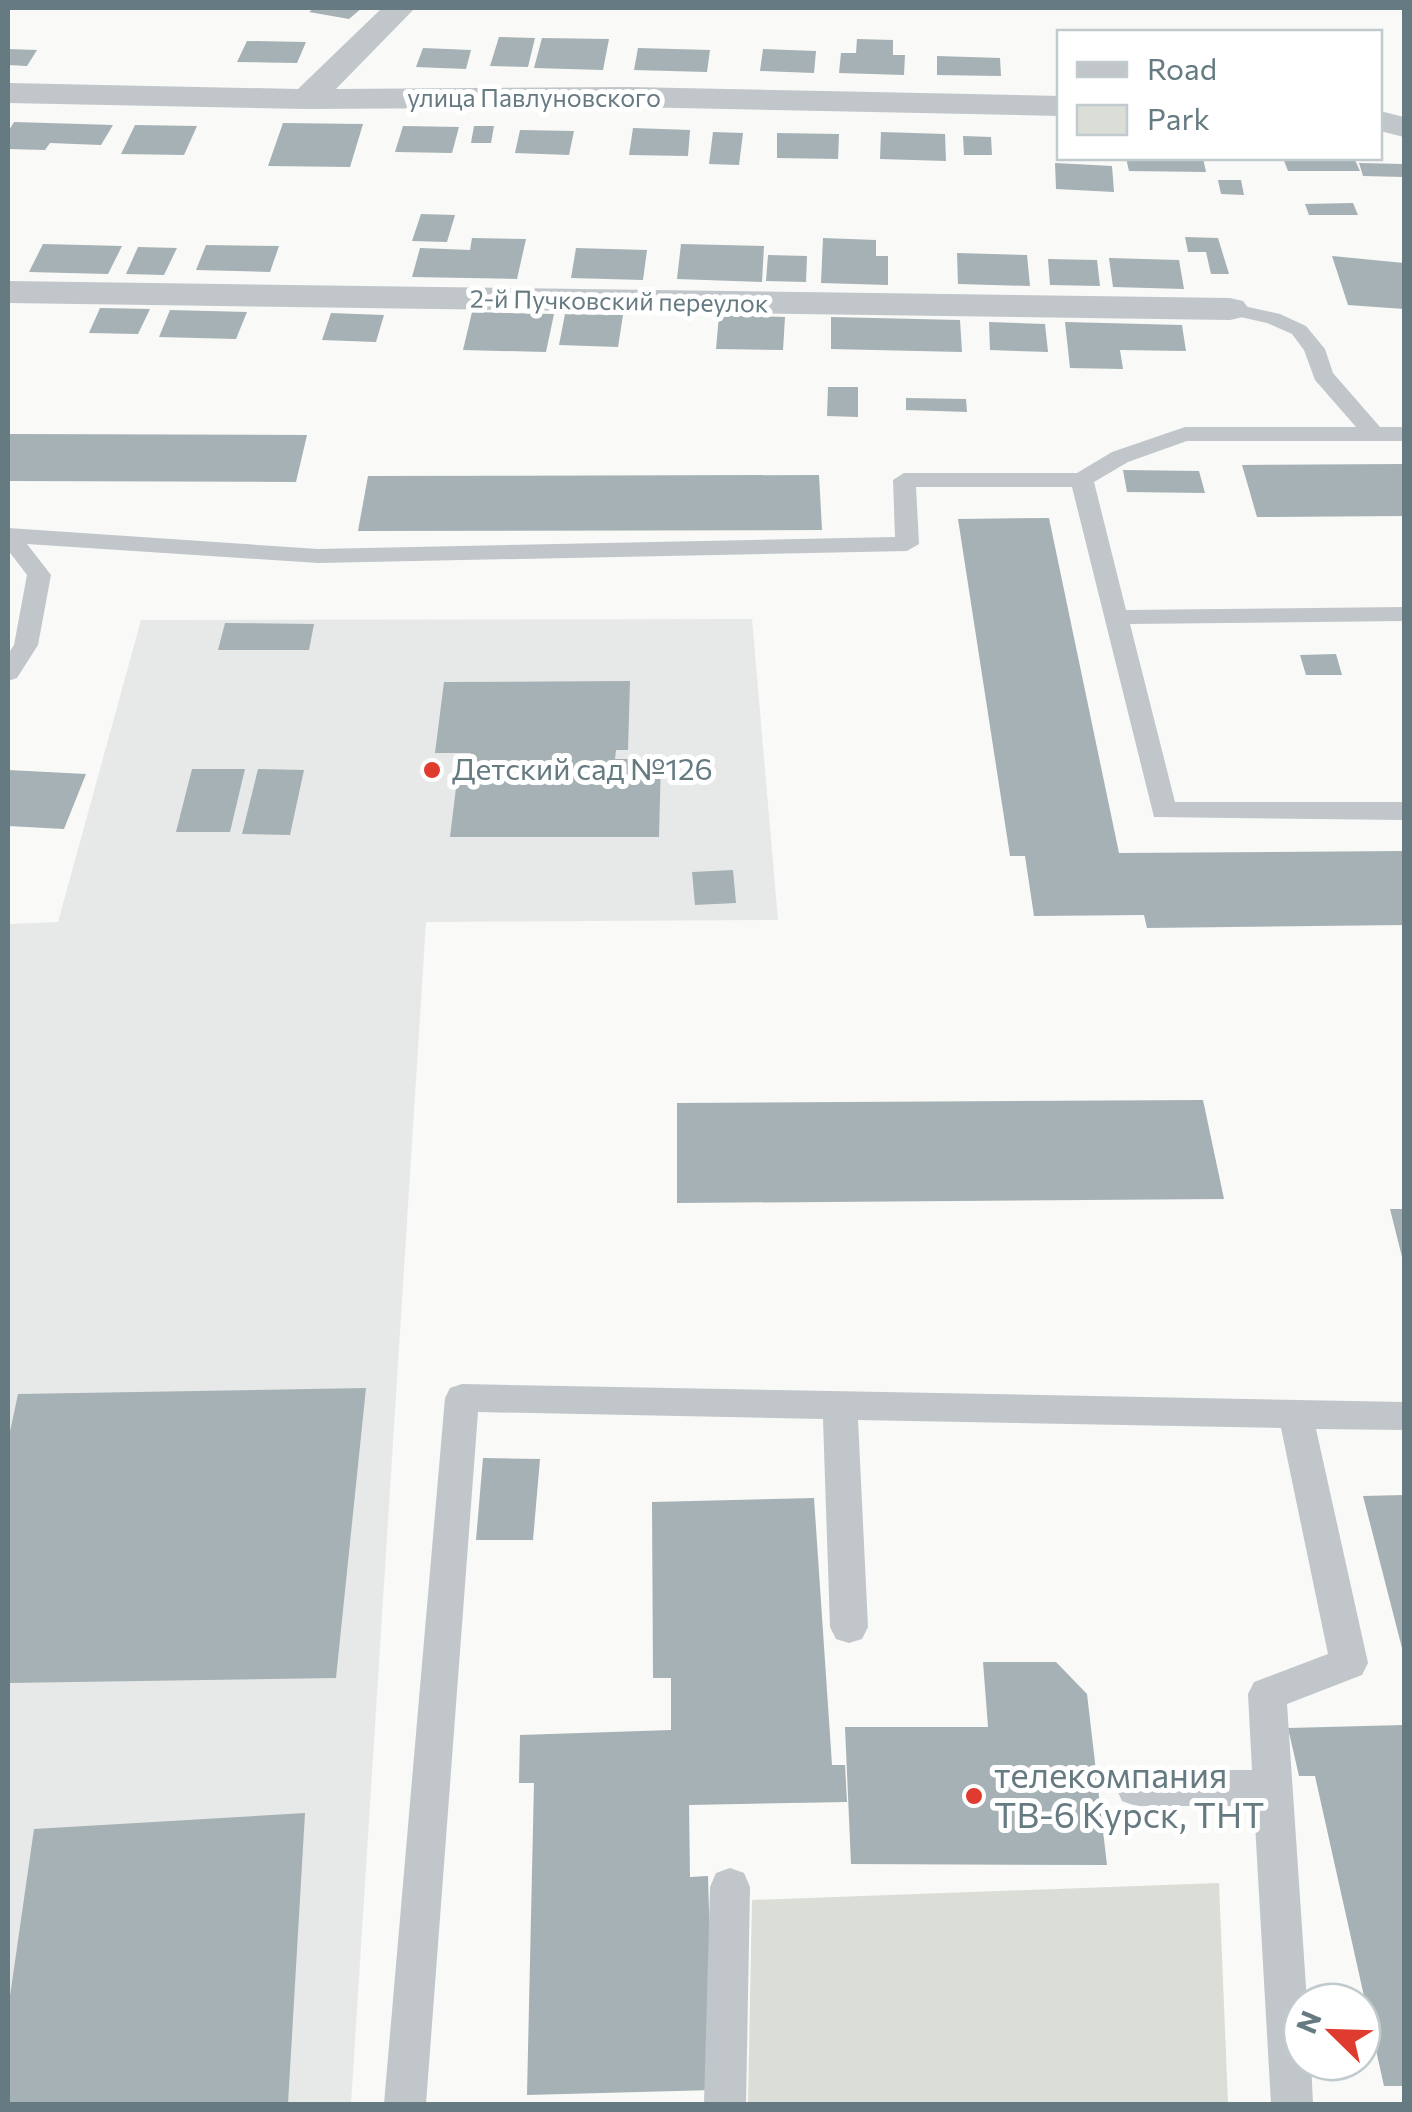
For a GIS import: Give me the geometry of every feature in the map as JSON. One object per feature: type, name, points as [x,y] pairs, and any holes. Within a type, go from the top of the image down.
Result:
[{"type":"street","points":[[307,99],[399,8]]},
{"type":"street","name":"улица Павлуновского","points":[[8,94],[307,99],[629,97],[1057,106]]},
{"type":"street","name":"2-й Пучковский переулок","points":[[8,292],[1230,310]]},
{"type":"lane","points":[[1230,310],[1273,318],[1299,330],[1314,349],[1323,375],[1374,434]]},
{"type":"lane","points":[[8,535],[318,556],[907,544],[904,480],[1082,480],[1120,457],[1185,434],[1404,434]]},
{"type":"lane","points":[[1082,480],[1164,810],[1404,810]]},
{"type":"lane","points":[[8,535],[38,574],[26,645],[8,673]]},
{"type":"lane","points":[[1117,617],[1404,614]]},
{"type":"lane","points":[[405,2104],[462,1398],[1404,1416]]},
{"type":"lane","points":[[840,1406],[849,1627]]},
{"type":"lane","points":[[1292,2104],[1267,1694],[1349,1663],[1296,1416]]},
{"type":"lane","points":[[1136,1788],[1274,1788]]},
{"type":"lane","points":[[725,2104],[730,1888]]},
{"type":"shaded area","points":[[752,619],[778,920],[426,922],[351,2104],[8,2104],[8,924],[58,922],[141,620]]},
{"type":"green space","points":[[1219,1883],[1228,2104],[748,2104],[752,1900]]},
{"type":"building","points":[[314,8],[362,8],[349,19],[309,12]]},
{"type":"building","points":[[499,37],[535,38],[528,67],[490,66]]},
{"type":"building","points":[[542,38],[609,39],[603,70],[534,68]]},
{"type":"building","points":[[857,39],[893,40],[893,55],[905,55],[904,75],[839,73],[841,53],[856,53]]},
{"type":"building","points":[[247,41],[306,42],[297,63],[237,62]]},
{"type":"building","points":[[423,48],[471,50],[466,69],[416,67]]},
{"type":"building","points":[[638,48],[710,50],[707,72],[634,70]]},
{"type":"building","points":[[8,49],[37,50],[27,66],[8,65]]},
{"type":"building","points":[[763,49],[816,51],[814,73],[760,71]]},
{"type":"building","points":[[937,56],[1000,58],[1001,76],[937,75]]},
{"type":"building","points":[[14,122],[113,125],[101,145],[50,143],[45,150],[8,149],[8,132]]},
{"type":"building","points":[[283,123],[363,124],[350,167],[268,166]]},
{"type":"building","points":[[135,125],[197,126],[184,155],[121,154]]},
{"type":"building","points":[[403,126],[459,127],[452,153],[395,152]]},
{"type":"building","points":[[474,126],[494,126],[491,143],[471,143]]},
{"type":"building","points":[[633,128],[690,130],[688,156],[629,155]]},
{"type":"building","points":[[520,130],[574,131],[569,155],[515,153]]},
{"type":"building","points":[[713,132],[743,133],[739,165],[709,164]]},
{"type":"building","points":[[881,132],[945,134],[946,161],[880,159]]},
{"type":"building","points":[[777,133],[839,134],[838,159],[777,158]]},
{"type":"building","points":[[963,136],[991,137],[992,155],[964,155]]},
{"type":"building","points":[[1126,160],[1203,160],[1206,172],[1129,171]]},
{"type":"building","points":[[1284,160],[1355,160],[1360,171],[1288,171]]},
{"type":"building","points":[[1055,163],[1112,166],[1114,192],[1056,189]]},
{"type":"building","points":[[1359,163],[1404,164],[1404,177],[1363,176]]},
{"type":"building","points":[[1218,180],[1241,180],[1244,195],[1221,194]]},
{"type":"building","points":[[1353,203],[1358,215],[1309,215],[1305,204]]},
{"type":"building","points":[[421,214],[455,215],[447,242],[412,241]]},
{"type":"building","points":[[1185,237],[1218,238],[1229,274],[1211,274],[1206,252],[1188,252]]},
{"type":"building","points":[[472,238],[526,239],[517,279],[412,277],[420,248],[470,250]]},
{"type":"building","points":[[823,238],[876,240],[876,256],[888,256],[888,285],[821,283]]},
{"type":"building","points":[[43,244],[122,246],[108,274],[29,272]]},
{"type":"building","points":[[681,244],[764,246],[762,282],[677,279]]},
{"type":"building","points":[[206,245],[279,246],[270,272],[196,270]]},
{"type":"building","points":[[138,247],[177,248],[164,275],[126,274]]},
{"type":"building","points":[[576,248],[647,250],[643,280],[571,278]]},
{"type":"building","points":[[957,253],[1027,255],[1030,286],[958,284]]},
{"type":"building","points":[[768,255],[807,256],[806,282],[766,281]]},
{"type":"building","points":[[1332,256],[1404,263],[1404,309],[1348,305]]},
{"type":"building","points":[[1109,258],[1179,260],[1184,289],[1113,287]]},
{"type":"building","points":[[1048,259],[1097,260],[1100,286],[1050,285]]},
{"type":"building","points":[[100,308],[150,309],[138,334],[89,333]]},
{"type":"building","points":[[170,310],[247,312],[236,339],[159,337]]},
{"type":"building","points":[[472,312],[554,314],[546,352],[463,350]]},
{"type":"building","points":[[331,313],[384,315],[376,342],[322,340]]},
{"type":"building","points":[[565,314],[623,315],[618,347],[559,345]]},
{"type":"building","points":[[719,315],[785,317],[783,350],[716,349]]},
{"type":"building","points":[[831,317],[960,320],[962,352],[831,349]]},
{"type":"building","points":[[989,322],[1045,324],[1048,352],[990,350]]},
{"type":"building","points":[[1065,322],[1182,325],[1186,351],[1120,350],[1123,369],[1070,368]]},
{"type":"building","points":[[828,387],[858,387],[858,417],[827,416]]},
{"type":"building","points":[[906,398],[966,399],[967,412],[906,410]]},
{"type":"building","points":[[8,434],[307,435],[296,482],[8,481]]},
{"type":"building","points":[[1404,464],[1404,516],[1257,517],[1242,465]]},
{"type":"building","points":[[1123,470],[1199,471],[1205,493],[1127,492]]},
{"type":"building","points":[[819,475],[822,530],[358,531],[368,476]]},
{"type":"building","points":[[1049,518],[1119,853],[1404,851],[1404,925],[1147,928],[1144,915],[1034,916],[1025,856],[1010,856],[958,519]]},
{"type":"building","points":[[225,623],[314,624],[309,650],[218,650]]},
{"type":"building","points":[[1336,654],[1342,675],[1306,675],[1300,655]]},
{"type":"building","points":[[630,681],[628,750],[616,750],[615,759],[661,759],[659,837],[450,837],[459,763],[470,763],[471,753],[435,753],[444,682]]},
{"type":"building","points":[[192,769],[245,769],[230,832],[176,832]]},
{"type":"building","points":[[258,769],[304,770],[290,835],[242,834]]},
{"type":"building","points":[[8,770],[86,774],[64,829],[8,826]]},
{"type":"building","points":[[733,870],[736,903],[695,905],[692,872]]},
{"type":"building","points":[[1203,1100],[1224,1199],[677,1203],[677,1103]]},
{"type":"building","points":[[1390,1209],[1404,1209],[1404,1261],[1403,1261]]},
{"type":"building","points":[[366,1388],[336,1678],[8,1683],[8,1441],[18,1394]]},
{"type":"building","points":[[483,1458],[540,1459],[533,1540],[476,1540]]},
{"type":"building","points":[[1404,1495],[1404,1652],[1403,1652],[1363,1496]]},
{"type":"building","points":[[814,1498],[832,1765],[845,1765],[847,1802],[689,1805],[690,1877],[708,1876],[714,2090],[527,2095],[534,1783],[519,1783],[520,1735],[671,1730],[671,1678],[653,1678],[652,1502]]},
{"type":"building","name":"телекомпания ТВ-6 Курск, ТНТ","points":[[983,1662],[1056,1662],[1087,1694],[1107,1865],[851,1864],[845,1727],[988,1727]]},
{"type":"building","points":[[1404,1725],[1404,2086],[1384,2086],[1382,1982],[1361,1982],[1315,1776],[1299,1776],[1288,1728]]},
{"type":"building","points":[[305,1813],[288,2104],[8,2104],[8,2010],[34,1829]]},
{"type":"place","name":"Детский сад №126","points":[[432,770]]},
{"type":"place","name":"телекомпания ТВ-6 Курск, ТНТ","points":[[974,1796]]}]
